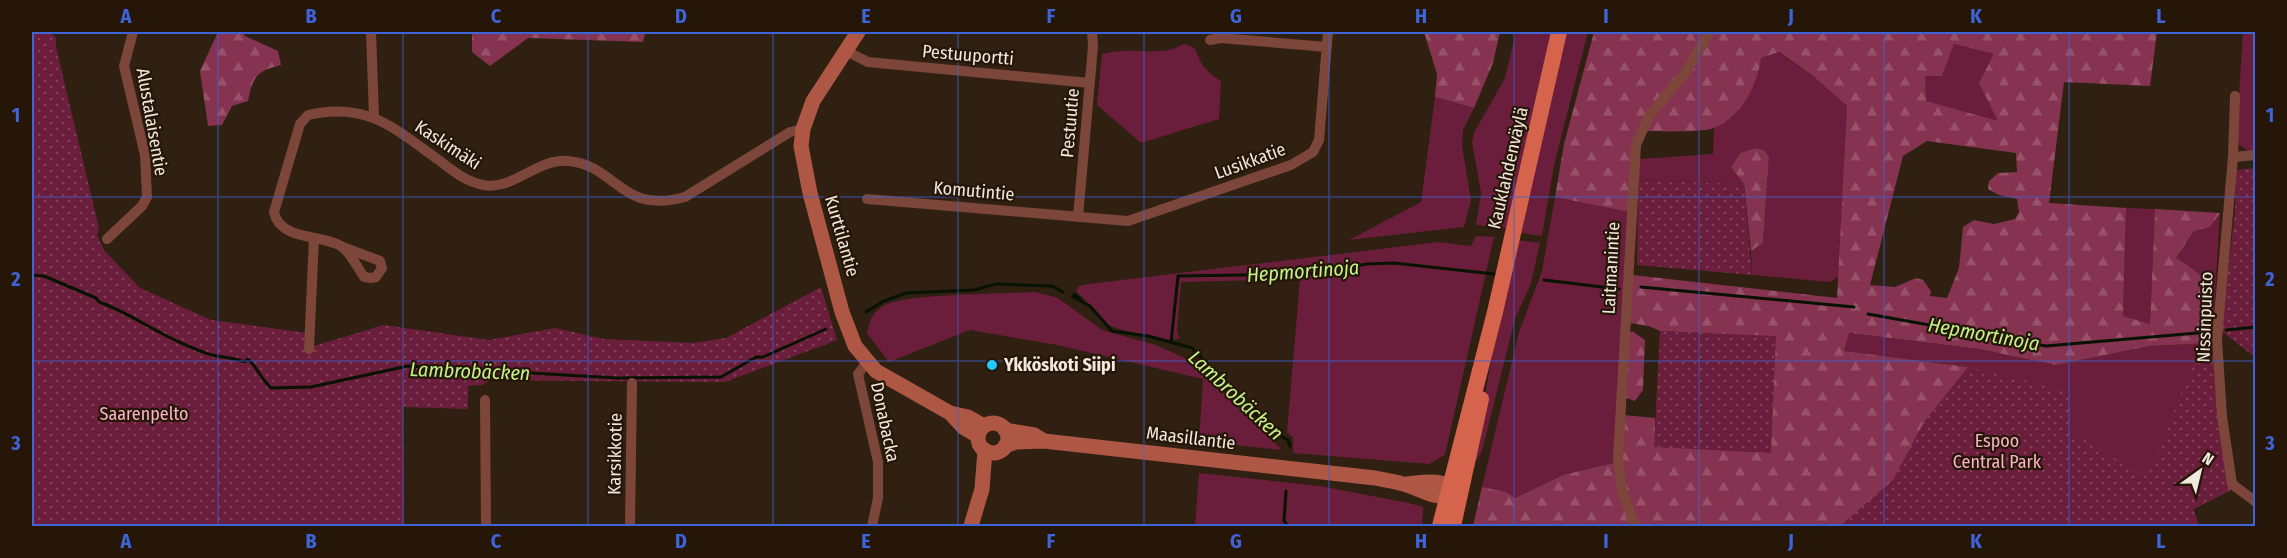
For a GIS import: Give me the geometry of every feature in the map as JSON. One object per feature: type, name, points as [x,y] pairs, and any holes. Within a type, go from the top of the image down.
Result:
[{"type":"main road","name":"Kauklahdenväylä","points":[[1440,526],[1452,492],[1495,312],[1558,32]]},
{"type":"main road","name":"Kauklahdenväylä","points":[[1452,492],[1453,526]]},
{"type":"street","name":"Alustalaisentie","points":[[107,239],[142,206],[147,197],[145,155],[124,66],[133,32]]},
{"type":"street","points":[[371,32],[374,116]]},
{"type":"street","name":"Kurttilantie","points":[[858,32],[813,101],[803,129],[801,146],[813,206],[848,330],[855,346],[867,362],[888,380],[950,413],[968,417],[981,431]]},
{"type":"street","name":"Pestuutie","points":[[1078,217],[1094,39],[1092,32]]},
{"type":"street","name":"Lusikkatie","points":[[1078,217],[1128,221],[1291,165],[1311,154],[1317,147],[1321,134],[1328,32]]},
{"type":"street","name":"Laitmanintie","points":[[1635,526],[1622,491],[1618,458],[1636,146],[1648,116],[1685,73],[1709,32]]},
{"type":"street","points":[[1210,40],[1221,38],[1327,47]]},
{"type":"street","name":"Pestuuportti","points":[[846,51],[868,62],[1090,83]]},
{"type":"street","name":"Nissinpuisto","points":[[2235,96],[2234,157],[2217,339],[2222,416],[2232,484],[2256,502]]},
{"type":"street","name":"Kaskimäki","points":[[343,247],[286,230],[279,225],[274,212],[303,118],[313,114],[335,112],[374,116],[459,175],[476,183],[495,187],[545,163],[568,161],[590,167],[640,199],[671,201],[685,197],[790,132],[803,129]]},
{"type":"street","points":[[2234,157],[2256,155]]},
{"type":"street","name":"Komutintie","points":[[867,199],[1078,217]]},
{"type":"street","points":[[309,349],[314,238]]},
{"type":"street","name":"Donabacka","points":[[867,362],[858,374],[878,462],[878,498],[872,526]]},
{"type":"street","name":"Karsikkotie","points":[[630,526],[632,383]]},
{"type":"street","points":[[485,400],[486,526]]},
{"type":"street","points":[[971,526],[996,450],[1007,441],[1005,430],[995,423],[981,431],[979,444],[996,450]]},
{"type":"street","name":"Maasillantie","points":[[1005,430],[1034,435],[1044,441]]},
{"type":"street","name":"Maasillantie","points":[[996,450],[1016,442],[1044,441],[1404,484],[1432,481],[1452,492]]},
{"type":"green space","name":"Saarenpelto","points":[[32,32],[50,32],[56,38],[56,47],[99,228],[97,235],[104,250],[140,288],[211,320],[307,333],[314,346],[384,325],[489,340],[555,328],[604,339],[693,343],[726,338],[821,287],[837,340],[725,382],[491,380],[482,385],[468,386],[468,409],[403,407],[404,526],[32,526]]},
{"type":"green space","points":[[218,32],[242,32],[245,36],[278,51],[281,65],[257,76],[248,101],[232,106],[222,125],[208,126],[200,71]]},
{"type":"green space","points":[[472,32],[642,32],[645,34],[643,42],[528,38],[490,66],[472,52]]},
{"type":"green space","points":[[1424,32],[1500,32],[1493,63],[1474,108],[1435,97],[1437,74]]},
{"type":"green space","points":[[1516,32],[1551,32],[1506,228],[1476,225],[1481,193],[1472,142],[1475,131],[1505,78]]},
{"type":"green space","points":[[1567,32],[1588,32],[1554,165],[1542,236],[1520,233]]},
{"type":"green space","points":[[1594,32],[2157,32],[2150,86],[2064,82],[2049,203],[2126,208],[2123,316],[2150,324],[2155,209],[2220,213],[2210,227],[2194,231],[2176,258],[2204,279],[2213,303],[2214,321],[2211,343],[2221,438],[2231,490],[2193,509],[2199,526],[1473,526],[1482,487],[1506,492],[1515,498],[1563,475],[1622,461],[1623,415],[1655,418],[1655,447],[1776,337],[1660,331],[1649,326],[1629,323],[1633,275],[1837,298],[1847,106],[1812,75],[1779,52],[1761,58],[1752,89],[1740,108],[1724,123],[1699,131],[1640,131],[1628,212],[1555,197],[1564,144]],"holes":[[[1954,44],[1994,54],[1979,83],[1998,121],[1926,101],[1925,76],[1942,76]],[[1927,141],[2016,153],[2017,172],[1998,173],[1989,181],[1988,189],[1999,195],[2017,199],[2019,212],[2015,219],[1994,224],[1974,220],[1963,227],[1959,268],[1947,298],[1930,296],[1931,291],[1923,280],[1916,278],[1895,287],[1870,285],[1903,156]],[[1849,333],[1979,349],[2056,365],[2150,346],[2210,343],[2188,375],[2155,463],[2144,477],[2069,430],[2068,391],[1968,367],[1844,351]]]},
{"type":"green space","points":[[2243,32],[2255,32],[2255,152],[2249,152],[2236,142]]},
{"type":"green space","points":[[1184,44],[1195,48],[1205,68],[1221,81],[1219,119],[1141,143],[1097,105],[1102,54],[1124,51],[1165,51]]},
{"type":"green space","points":[[1954,44],[1995,54],[1998,122],[1925,101],[1925,75],[1942,76]]},
{"type":"green space","points":[[1778,52],[1812,75],[1847,106],[1839,276],[1830,282],[1752,275],[1751,251],[1763,243],[1769,157],[1765,151],[1740,153],[1731,166],[1744,184],[1638,180],[1639,159],[1713,154],[1714,128],[1746,99],[1755,81],[1761,58]]},
{"type":"green space","points":[[1435,97],[1474,108],[1463,130],[1462,146],[1471,200],[1464,227],[1349,240],[1421,202]]},
{"type":"green space","points":[[1757,148],[1765,151],[1769,157],[1763,243],[1751,251],[1744,184],[1731,167],[1740,153]]},
{"type":"green space","points":[[2255,168],[2255,357],[2221,331],[2235,212],[2236,170]]},
{"type":"green space","points":[[1638,180],[1744,184],[1752,275],[1637,265]]},
{"type":"green space","points":[[1555,197],[1628,212],[1614,463],[1563,475],[1515,498],[1482,487],[1519,332],[1542,271]]},
{"type":"green space","points":[[2126,208],[2155,209],[2150,324],[2123,316]]},
{"type":"green space","points":[[2220,213],[2214,313],[2207,282],[2176,258],[2194,231],[2210,227]]},
{"type":"green space","points":[[1476,236],[1494,237],[1445,455],[1429,464],[1293,453],[1293,438],[1287,432],[1300,279],[1181,282],[1177,332],[1180,338],[1171,340],[1128,331],[1106,323],[1076,291],[1079,286],[1088,284],[1439,242],[1471,246]]},
{"type":"green space","points":[[1518,240],[1540,243],[1531,283],[1515,319],[1482,451],[1476,461],[1474,460],[1495,338]]},
{"type":"green space","points":[[1035,292],[1058,298],[1102,330],[1156,345],[1198,364],[1282,450],[1199,441],[1203,379],[1057,345],[970,330],[889,362],[867,333],[870,321],[876,312],[883,306],[895,302],[933,296]]},
{"type":"green space","points":[[1632,331],[1645,340],[1643,390],[1635,401],[1624,397],[1629,333]]},
{"type":"green space","points":[[1660,331],[1776,336],[1771,453],[1654,447]]},
{"type":"green space","points":[[1849,333],[1979,349],[2056,365],[2150,346],[2211,343],[2188,375],[2155,463],[2144,478],[2069,430],[2068,391],[1968,367],[1843,351]]},
{"type":"green space","name":"Espoo Central Park","points":[[2211,343],[2221,438],[2231,490],[2193,509],[2199,526],[1840,526],[1893,480],[1924,422],[1968,367],[2068,391],[2069,430],[2144,477],[2155,463],[2188,375]]},
{"type":"green space","points":[[1199,473],[1320,486],[1409,503],[1423,507],[1422,526],[1195,526]]},
{"type":"waterway","name":"Hepmortinoja","points":[[1171,343],[1178,276],[1306,274],[1367,264],[1394,263],[1494,274]]},
{"type":"waterway","name":"Lambrobäcken","points":[[32,275],[44,276],[96,298],[99,302],[199,351],[244,362],[248,359],[271,388],[311,387],[408,366],[618,378],[721,377],[756,357],[763,357],[826,329]]},
{"type":"waterway","name":"Hepmortinoja","points":[[1544,280],[1619,289]]},
{"type":"waterway","name":"Lambrobäcken","points":[[866,312],[884,301],[906,293],[974,290],[996,284],[1052,286],[1063,292]]},
{"type":"waterway","name":"Hepmortinoja","points":[[1641,287],[1854,307]]},
{"type":"waterway","name":"Lambrobäcken","points":[[1074,294],[1080,299]]},
{"type":"waterway","name":"Lambrobäcken","points":[[1073,297],[1090,306],[1112,331],[1148,336],[1192,348],[1270,430],[1288,440],[1290,446]]},
{"type":"waterway","name":"Hepmortinoja","points":[[1868,314],[2046,346],[2209,332]]},
{"type":"waterway","name":"Hepmortinoja","points":[[2226,330],[2256,327]]},
{"type":"waterway","name":"Lambrobäcken","points":[[1286,491],[1284,521],[1288,526]]},
{"type":"place","name":"Ykköskoti Siipi","points":[[992,365]]}]
